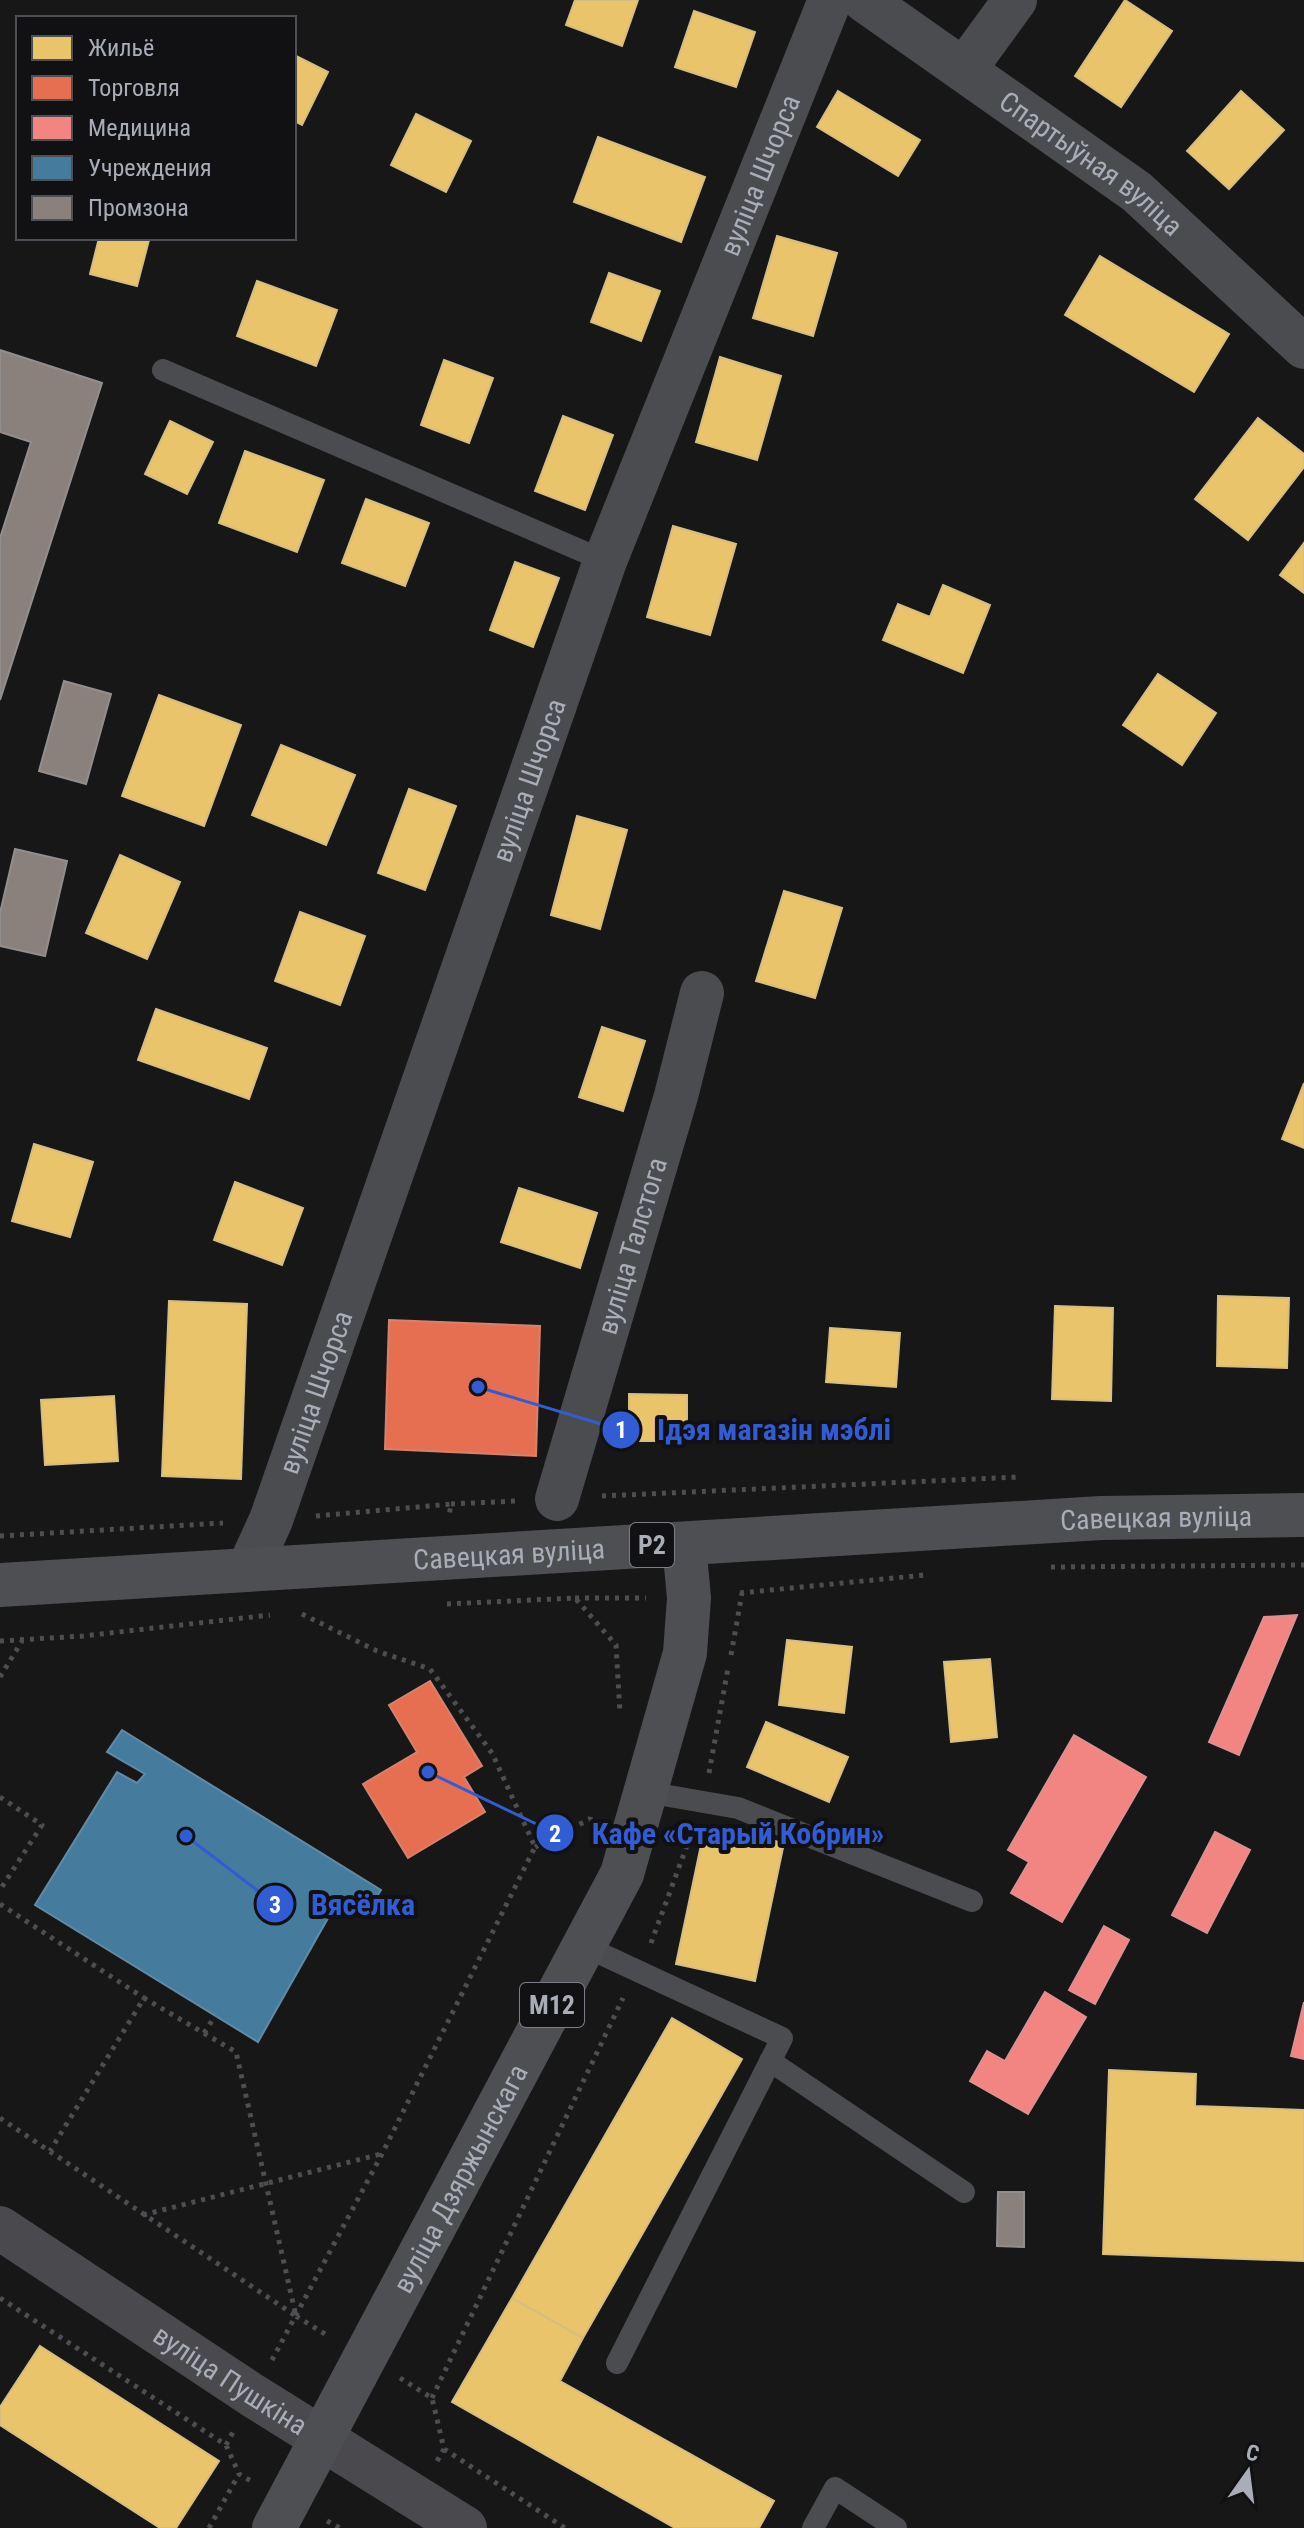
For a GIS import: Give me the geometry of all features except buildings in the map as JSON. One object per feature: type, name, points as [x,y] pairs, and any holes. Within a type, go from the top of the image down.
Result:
[{"type":"main road","name":"Савецкая вуліца","points":[[0,1585],[1101,1518],[1304,1515]]},
{"type":"main road","name":"вуліца Дзяржынскага","points":[[282,2514],[622,1874],[685,1653],[689,1598],[684,1544]]},
{"type":"main road","name":"вуліца Пушкіна","points":[[0,2228],[252,2395],[465,2528]]},
{"type":"street","name":"вуліца Шчорса","points":[[249,1568],[276,1505],[605,561],[830,0]]},
{"type":"street","name":"Спартыўная вуліца","points":[[864,0],[1137,192],[1304,347]]},
{"type":"street","points":[[964,70],[1015,0]]},
{"type":"street","name":"вуліца Талстога","points":[[557,1499],[676,1096],[702,993]]},
{"type":"lane","points":[[163,370],[605,561]]},
{"type":"lane","points":[[646,1792],[738,1808],[972,1901]]},
{"type":"lane","points":[[584,1946],[782,2038],[617,2363]]},
{"type":"lane","points":[[770,2061],[964,2192]]},
{"type":"lane","points":[[813,2528],[835,2488],[896,2528]]},
{"type":"path","points":[[451,1504],[1023,1476]]},
{"type":"path","points":[[1050,1567],[1304,1565]]},
{"type":"path","points":[[447,1604],[575,1598],[689,1598],[926,1575]]},
{"type":"path","points":[[417,2497],[444,2449],[432,2398],[655,1937],[703,1802],[742,1593]]},
{"type":"path","points":[[575,1598],[616,1645],[620,1712],[616,1727]]},
{"type":"path","points":[[298,1612],[377,1651],[430,1669],[492,1753],[535,1847]]},
{"type":"path","points":[[0,1677],[23,1640]]},
{"type":"path","points":[[0,1797],[42,1825],[0,1890]]},
{"type":"path","points":[[226,2445],[382,2154],[535,1847],[590,1819],[594,1804]]},
{"type":"path","points":[[0,1904],[144,1998],[236,2052],[296,2316]]},
{"type":"path","points":[[50,2151],[144,1998]]},
{"type":"path","points":[[204,2033],[215,2016]]},
{"type":"path","points":[[0,2118],[296,2316],[432,2398]]},
{"type":"path","points":[[142,2215],[382,2154]]},
{"type":"path","points":[[0,2298],[226,2445],[239,2474],[282,2514],[340,2528]]},
{"type":"path","points":[[444,2449],[565,2528]]},
{"type":"path","points":[[209,2528],[239,2474]]},
{"type":"place","name":"Ідэя магазін мэблі","points":[[478,1387]]},
{"type":"place","name":"Кафе «Старый Кобрин»","points":[[428,1772]]},
{"type":"place","name":"Вясёлка","points":[[186,1836]]}]
